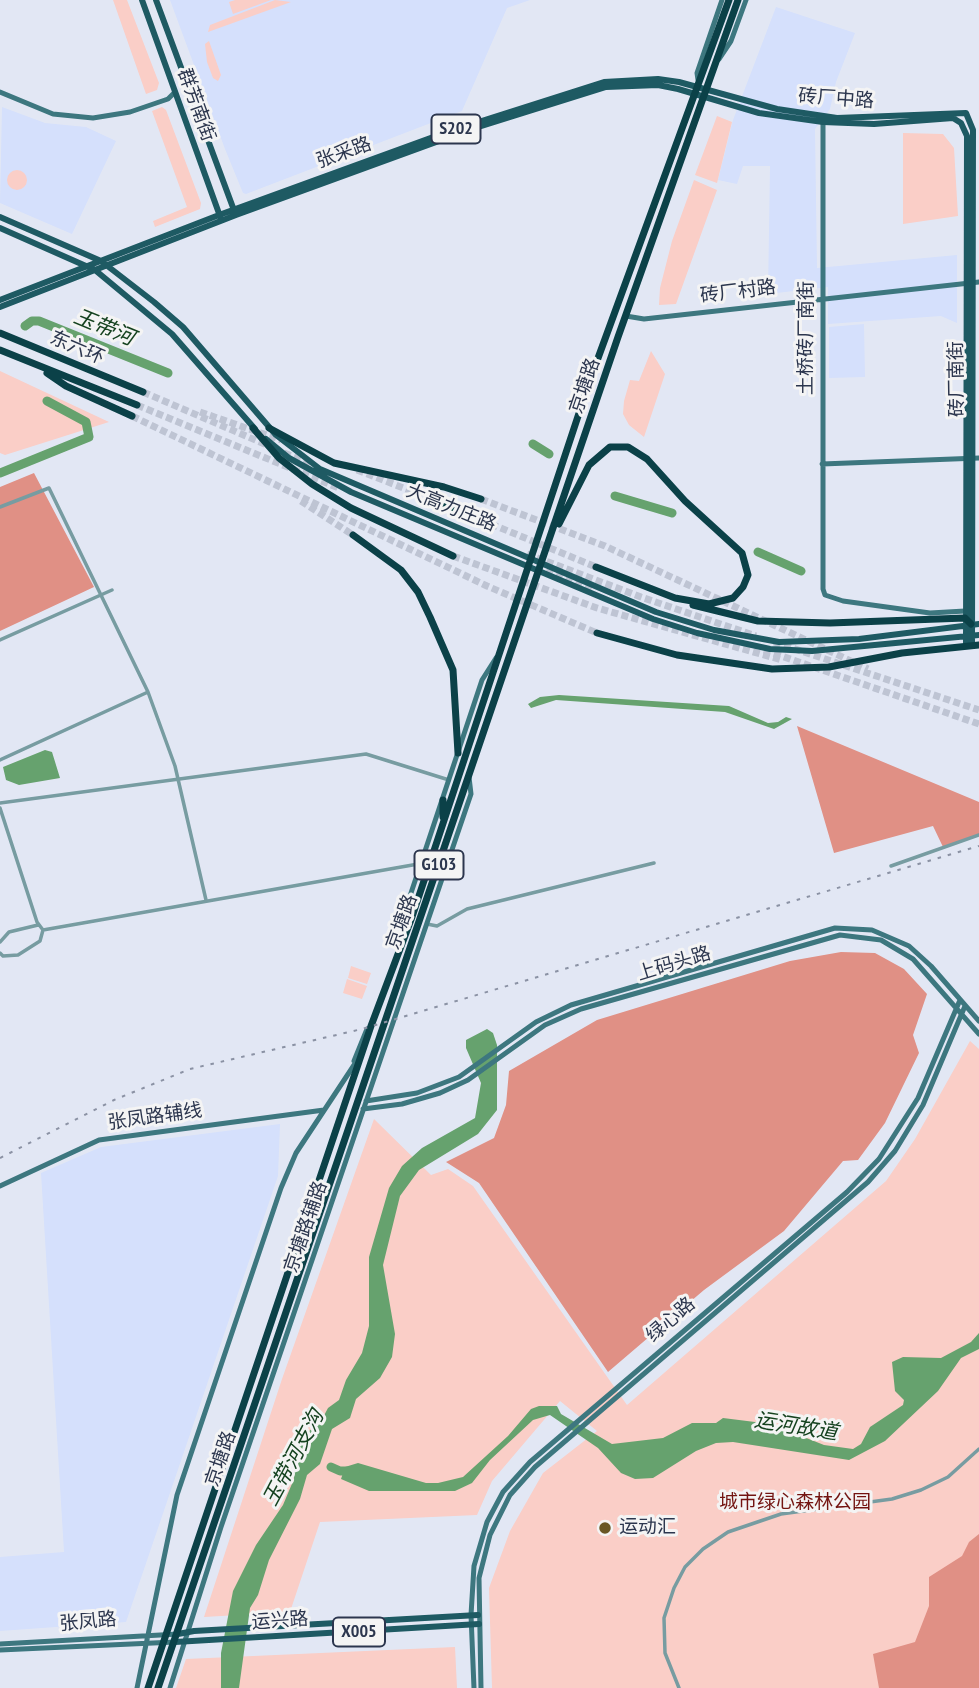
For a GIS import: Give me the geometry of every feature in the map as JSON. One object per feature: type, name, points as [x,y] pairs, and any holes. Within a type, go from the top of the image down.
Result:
[{"type":"highway","name":"G103","points":[[695,94],[729,0]]},
{"type":"highway","name":"G103","points":[[708,89],[738,0]]},
{"type":"highway","name":"京塘路","points":[[158,1688],[626,316],[708,89]]},
{"type":"highway","name":"京塘路","points":[[148,1688],[375,1017],[431,861],[627,271],[695,94]]},
{"type":"highway","name":"东六环","points":[[0,332],[143,392]]},
{"type":"highway","name":"东六环","points":[[0,351],[137,405]]},
{"type":"highway","points":[[35,365],[66,386],[131,416]]},
{"type":"highway","points":[[253,428],[279,458],[312,484],[351,508],[453,556]]},
{"type":"highway","points":[[269,428],[334,463],[444,487],[481,499]]},
{"type":"highway","points":[[548,543],[589,464],[610,447],[628,447],[647,459],[685,501],[742,553],[746,560],[747,580],[733,598],[709,604],[675,598]]},
{"type":"highway","points":[[432,499],[491,524]]},
{"type":"highway","points":[[354,534],[401,570],[418,592],[430,617],[453,670],[457,690],[458,753]]},
{"type":"highway","points":[[596,567],[702,609],[758,621],[830,623],[969,620]]},
{"type":"highway","points":[[597,633],[677,655],[772,669],[829,667],[972,645]]},
{"type":"highway","points":[[443,800],[443,825]]},
{"type":"main road","name":"群芳南街","points":[[142,0],[220,218]]},
{"type":"main road","name":"群芳南街","points":[[156,0],[235,212]]},
{"type":"main road","name":"张采路","points":[[0,300],[577,88],[604,82],[658,79],[708,89]]},
{"type":"main road","name":"张采路","points":[[235,212],[578,94],[631,85],[658,85],[705,98]]},
{"type":"main road","name":"砖厂中路","points":[[708,89],[777,110],[827,117],[880,118],[956,111],[966,113]]},
{"type":"main road","name":"砖厂中路","points":[[705,98],[759,113],[823,122],[874,124],[953,118],[961,123]]},
{"type":"main road","name":"砖厂南街","points":[[966,113],[972,130],[969,620],[972,645]]},
{"type":"main road","name":"砖厂南街","points":[[961,123],[967,136],[971,282]]},
{"type":"main road","name":"大高力庄路","points":[[0,217],[104,263],[183,327],[269,428],[296,453],[330,474],[680,621],[740,636],[779,642],[835,641],[969,620]]},
{"type":"main road","name":"大高力庄路","points":[[0,228],[92,267],[172,334],[253,428],[289,458],[311,472],[529,567],[664,623],[771,649],[832,649],[972,634]]},
{"type":"main road","points":[[62,254],[68,250],[65,244]]},
{"type":"main road","name":"张采路","points":[[0,307],[92,267]]},
{"type":"main road","name":"砖厂南街","points":[[969,620],[972,458]]},
{"type":"main road","name":"运兴路","points":[[176,1638],[187,1632],[207,1630],[475,1615]]},
{"type":"main road","name":"运兴路","points":[[176,1638],[184,1642],[208,1641],[475,1625]]},
{"type":"main road","points":[[207,1630],[205,1635],[208,1641]]},
{"type":"street","points":[[699,86],[697,73],[722,0]]},
{"type":"street","points":[[717,61],[731,41],[746,0]]},
{"type":"street","points":[[0,92],[53,114],[93,118],[130,112],[168,99],[175,92]]},
{"type":"street","name":"土桥砖厂南街","points":[[823,122],[823,589],[832,599],[969,620]]},
{"type":"street","name":"砖厂村路","points":[[626,316],[644,319],[971,282]]},
{"type":"street","points":[[822,464],[972,458]]},
{"type":"street","points":[[0,507],[49,488],[103,594],[148,692],[178,779],[206,900]]},
{"type":"street","points":[[0,640],[112,590]]},
{"type":"street","points":[[399,952],[404,914],[482,680],[503,647]]},
{"type":"street","points":[[0,760],[148,692]]},
{"type":"street","points":[[43,930],[39,925],[0,806],[366,754],[450,780]]},
{"type":"street","name":"京塘路辅路","points":[[170,1688],[366,1101],[421,923],[471,794],[469,777]]},
{"type":"street","points":[[891,866],[979,835]]},
{"type":"street","points":[[43,930],[441,860]]},
{"type":"street","points":[[421,923],[437,926],[467,909],[654,863]]},
{"type":"street","points":[[0,942],[9,932],[39,925]]},
{"type":"street","name":"上码头路","points":[[366,1101],[417,1093],[459,1077],[536,1022],[571,1005],[653,984],[813,933],[849,928],[872,930],[899,940],[920,956],[979,1034]]},
{"type":"street","points":[[0,953],[2,956],[18,955],[40,941],[43,930]]},
{"type":"street","name":"上码头路","points":[[941,984],[979,1021]]},
{"type":"street","name":"上码头路","points":[[363,1109],[402,1104],[440,1093],[468,1080],[545,1025],[604,998]]},
{"type":"street","name":"绿心路","points":[[474,1688],[475,1615],[471,1585],[480,1541],[503,1492],[530,1462],[848,1192],[872,1167],[906,1120],[960,1000]]},
{"type":"street","name":"绿心路","points":[[475,1615],[484,1554],[500,1512],[516,1488],[535,1467],[868,1182],[895,1151],[923,1105],[965,1006]]},
{"type":"street","name":"京塘路辅路","points":[[137,1688],[177,1495],[281,1188],[296,1153],[352,1066],[375,1017]]},
{"type":"street","name":"京塘路辅路","points":[[352,1066],[362,1055]]},
{"type":"street","name":"张凤路辅线","points":[[0,1186],[99,1140],[324,1110]]},
{"type":"street","points":[[679,1688],[665,1653],[664,1618],[674,1588],[685,1567],[703,1549],[728,1532],[781,1514],[892,1499],[921,1490],[948,1476],[979,1449]]},
{"type":"street","name":"绿心路","points":[[475,1625],[481,1688]]},
{"type":"street","name":"张凤路","points":[[0,1644],[148,1634],[166,1638]]},
{"type":"street","name":"张凤路","points":[[0,1650],[176,1638]]},
{"type":"shaded area","points":[[170,0],[530,0],[507,8],[462,111],[246,194],[243,193],[225,149]]},
{"type":"shaded area","points":[[776,7],[855,33],[836,82],[830,109],[815,129],[817,268],[957,255],[957,323],[941,316],[828,324],[828,287],[768,294],[770,166],[743,166],[737,184],[718,180],[733,120]]},
{"type":"shaded area","points":[[2,107],[45,123],[86,127],[116,141],[72,234],[0,203]]},
{"type":"shaded area","points":[[864,324],[865,377],[829,378],[829,327]]},
{"type":"shaded area","points":[[34,473],[94,587],[0,631],[0,487]]},
{"type":"shaded area","points":[[797,726],[979,802],[979,834],[943,847],[933,826],[834,853]]},
{"type":"shaded area","points":[[841,952],[875,953],[904,969],[927,994],[913,1035],[919,1053],[885,1123],[858,1160],[843,1161],[784,1231],[704,1290],[608,1372],[479,1183],[446,1162],[494,1138],[506,1105],[509,1071],[597,1020],[790,961]]},
{"type":"shaded area","points":[[280,1124],[278,1176],[126,1622],[0,1631],[0,1557],[64,1552],[41,1173],[101,1147]]},
{"type":"shaded area","points":[[979,1534],[979,1688],[879,1688],[873,1654],[915,1642],[929,1606],[929,1577],[962,1556],[969,1542]]},
{"type":"green space","points":[[113,0],[127,0],[159,83],[157,90],[146,94]]},
{"type":"green space","points":[[271,0],[233,14],[229,2]]},
{"type":"green space","points":[[275,0],[291,2],[208,32],[210,25]]},
{"type":"green space","points":[[209,41],[221,75],[218,81],[213,78],[207,62],[205,44]]},
{"type":"green space","points":[[162,107],[166,110],[201,203],[200,209],[155,227],[153,221],[187,207],[152,111]]},
{"type":"green space","points":[[717,116],[732,122],[717,183],[695,175]]},
{"type":"green space","points":[[903,133],[943,134],[954,148],[958,216],[903,224]]},
{"type":"green space","points":[[17,170],[24,173],[27,180],[24,187],[17,190],[10,187],[7,180],[10,173]]},
{"type":"green space","points":[[694,180],[717,190],[676,304],[659,305],[660,288],[672,241]]},
{"type":"green space","points":[[651,351],[665,374],[644,437],[629,425],[623,414],[624,401],[630,380],[639,381]]},
{"type":"green space","points":[[0,371],[109,422],[5,455],[0,453]]},
{"type":"green space","points":[[351,966],[371,973],[367,984],[348,978]]},
{"type":"green space","points":[[347,979],[367,986],[362,999],[343,993]]},
{"type":"green space","name":"城市绿心森林公园","points":[[970,1041],[979,1049],[979,1688],[492,1688],[489,1588],[510,1531],[543,1473],[597,1431],[560,1401],[492,1481],[477,1515],[320,1522],[290,1612],[204,1617],[282,1379],[374,1119],[431,1175],[448,1169],[473,1186],[627,1405],[886,1181],[915,1139]]},
{"type":"green space","points":[[455,1647],[457,1688],[176,1688],[186,1659]]},
{"type":"water","points":[[559,695],[729,706],[768,723],[778,722],[786,717],[792,719],[774,729],[725,712],[556,700],[531,708],[528,704],[540,697]]},
{"type":"water","points":[[45,750],[52,752],[60,778],[19,785],[6,780],[3,767]]},
{"type":"water","name":"玉带河支沟","points":[[487,1029],[493,1033],[497,1045],[497,1110],[478,1134],[419,1170],[400,1196],[383,1265],[395,1334],[392,1357],[380,1378],[356,1399],[350,1418],[332,1429],[320,1464],[307,1475],[300,1499],[269,1560],[258,1595],[250,1608],[239,1688],[221,1688],[221,1653],[233,1591],[256,1545],[283,1505],[294,1479],[292,1461],[296,1449],[305,1434],[320,1423],[328,1408],[339,1400],[346,1380],[362,1353],[369,1326],[369,1257],[389,1188],[402,1166],[422,1148],[475,1118],[481,1083],[466,1048],[466,1040]]},
{"type":"water","points":[[979,1333],[979,1349],[961,1358],[938,1391],[885,1441],[849,1460],[733,1442],[716,1443],[696,1451],[653,1478],[635,1479],[621,1473],[598,1448],[550,1415],[533,1420],[490,1460],[472,1483],[455,1491],[369,1491],[341,1479],[345,1467],[358,1463],[426,1483],[463,1477],[508,1436],[531,1409],[539,1406],[557,1406],[561,1414],[612,1444],[663,1438],[692,1423],[716,1423],[723,1418],[771,1424],[824,1445],[853,1449],[861,1444],[870,1427],[903,1405],[904,1400],[895,1391],[892,1362],[903,1357],[941,1358],[971,1342]]},
{"type":"waterway","name":"玉带河","points":[[25,326],[32,321],[39,321],[168,373]]},
{"type":"waterway","name":"玉带河","points":[[0,473],[89,437],[86,422],[47,401]]},
{"type":"waterway","name":"玉带河","points":[[533,444],[549,454]]},
{"type":"waterway","name":"玉带河","points":[[615,496],[672,513]]},
{"type":"waterway","name":"玉带河","points":[[758,552],[801,571]]},
{"type":"waterway","name":"运河故道","points":[[331,1467],[340,1471],[355,1471]]},
{"type":"tunnel","points":[[143,392],[267,445]]},
{"type":"tunnel","points":[[137,405],[341,489]]},
{"type":"tunnel","points":[[200,412],[281,440]]},
{"type":"tunnel","points":[[132,416],[487,586],[597,633]]},
{"type":"tunnel","points":[[284,453],[312,464]]},
{"type":"tunnel","points":[[357,470],[432,499]]},
{"type":"tunnel","points":[[481,499],[605,546],[868,669]]},
{"type":"tunnel","points":[[301,501],[353,535]]},
{"type":"tunnel","points":[[491,524],[596,567]]},
{"type":"tunnel","points":[[527,554],[756,636]]},
{"type":"tunnel","points":[[453,556],[597,608],[782,660]]},
{"type":"tunnel","points":[[546,571],[595,589]]},
{"type":"tunnel","points":[[774,642],[979,710]]},
{"type":"tunnel","points":[[764,650],[979,724]]},
{"type":"railway","points":[[0,1158],[114,1100],[190,1069],[362,1029],[979,846]]},
{"type":"place","name":"运动汇","points":[[605,1528]]}]
